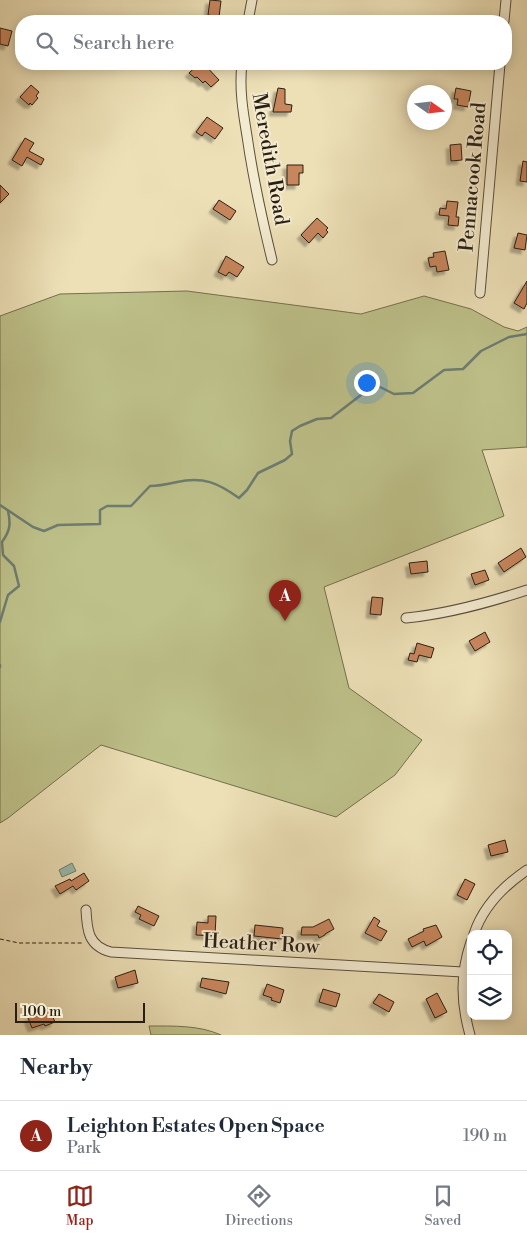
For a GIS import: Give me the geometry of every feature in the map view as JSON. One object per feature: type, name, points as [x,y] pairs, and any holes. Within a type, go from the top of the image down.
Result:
[{"type":"street","points":[[249,15],[252,0]]},
{"type":"street","points":[[505,15],[506,0]]},
{"type":"street","name":"Meredith Road","points":[[242,70],[241,96],[250,159],[272,260]]},
{"type":"street","name":"Pennacook Road","points":[[480,293],[499,70]]},
{"type":"street","points":[[406,618],[480,606],[527,590]]},
{"type":"street","points":[[476,930],[492,902],[512,880],[527,870]]},
{"type":"street","points":[[86,910],[88,933],[95,943]]},
{"type":"street","name":"Heather Row","points":[[95,943],[104,950],[111,952],[463,972]]},
{"type":"street","points":[[467,957],[463,972],[462,996],[470,1035]]},
{"type":"path","points":[[0,940],[19,943],[95,943]]},
{"type":"green space","points":[[187,291],[361,314],[424,296],[471,309],[504,327],[518,331],[527,327],[527,447],[482,450],[504,516],[324,587],[349,688],[422,740],[395,775],[336,817],[101,745],[0,823],[0,316],[60,294]]},
{"type":"green space","points":[[149,1026],[177,1026],[204,1029],[221,1035],[151,1035]]},
{"type":"shaded area","points":[[72,863],[76,871],[62,877],[59,870]]},
{"type":"building","points":[[210,0],[221,1],[219,15],[208,15]]},
{"type":"building","points":[[0,28],[12,31],[8,46],[0,44]]},
{"type":"building","points":[[192,70],[210,70],[219,80],[211,87],[205,81],[203,83],[189,73]]},
{"type":"building","points":[[31,85],[39,92],[36,96],[38,98],[32,105],[30,103],[29,105],[20,97]]},
{"type":"building","points":[[278,88],[285,89],[285,104],[292,105],[291,112],[273,112]]},
{"type":"building","points":[[456,88],[471,91],[468,107],[457,105],[458,99],[454,99]]},
{"type":"building","points":[[207,117],[223,128],[215,139],[205,132],[202,136],[196,132]]},
{"type":"building","points":[[25,138],[34,143],[29,151],[44,159],[41,165],[27,157],[22,166],[12,160]]},
{"type":"building","points":[[461,144],[462,160],[451,161],[450,145]]},
{"type":"building","points":[[523,161],[527,162],[527,182],[520,181]]},
{"type":"building","points":[[287,165],[303,165],[303,173],[299,173],[299,185],[287,185]]},
{"type":"building","points":[[0,185],[9,194],[0,203]]},
{"type":"building","points":[[219,200],[236,211],[230,220],[213,209]]},
{"type":"building","points":[[447,201],[458,202],[456,217],[459,217],[458,226],[448,225],[449,216],[439,215],[440,208],[446,209]]},
{"type":"building","points":[[317,218],[328,228],[326,230],[328,232],[323,238],[318,233],[309,243],[301,235]]},
{"type":"building","points":[[518,233],[527,235],[525,250],[514,248]]},
{"type":"building","points":[[445,251],[449,270],[437,272],[436,266],[430,267],[428,258],[434,257],[433,253]]},
{"type":"building","points":[[226,256],[244,267],[237,277],[229,272],[226,276],[218,272]]},
{"type":"building","points":[[527,281],[527,303],[524,309],[514,303]]},
{"type":"building","points":[[521,548],[526,557],[504,572],[498,563]]},
{"type":"building","points":[[427,561],[428,572],[411,574],[409,563]]},
{"type":"building","points":[[485,570],[489,580],[475,585],[471,574]]},
{"type":"building","points":[[372,597],[383,598],[381,615],[370,614]]},
{"type":"building","points":[[485,632],[490,642],[475,651],[469,641]]},
{"type":"building","points":[[417,643],[434,648],[431,658],[419,655],[417,662],[408,660],[410,653],[414,654]]},
{"type":"building","points":[[505,840],[508,852],[491,856],[488,845]]},
{"type":"building","points":[[84,873],[89,881],[76,890],[73,886],[60,894],[55,886],[70,879],[71,881]]},
{"type":"building","points":[[465,879],[475,884],[467,900],[457,895]]},
{"type":"building","points":[[138,906],[159,916],[154,926],[139,919],[141,915],[135,912]]},
{"type":"building","points":[[208,916],[216,916],[215,936],[196,935],[197,922],[208,923]]},
{"type":"building","points":[[374,917],[380,921],[377,926],[387,931],[381,941],[365,933]]},
{"type":"building","points":[[329,919],[334,929],[325,935],[319,938],[318,935],[301,935],[302,927],[313,927]]},
{"type":"building","points":[[255,925],[283,928],[282,939],[254,936]]},
{"type":"building","points":[[436,925],[442,937],[426,946],[424,941],[412,947],[408,939],[424,931],[423,929]]},
{"type":"building","points":[[135,970],[138,983],[118,988],[115,977]]},
{"type":"building","points":[[202,978],[229,982],[226,994],[200,987]]},
{"type":"building","points":[[267,984],[284,990],[280,1003],[263,995]]},
{"type":"building","points":[[323,989],[340,994],[336,1007],[319,1002]]},
{"type":"building","points":[[437,993],[447,1012],[435,1018],[426,999]]},
{"type":"building","points":[[379,994],[394,1002],[389,1012],[373,1003]]},
{"type":"building","points":[[49,1008],[55,1022],[32,1028],[28,1018]]},
{"type":"waterway","points":[[0,505],[33,527],[44,531],[58,525],[100,524],[100,510],[107,506],[131,506],[150,486],[186,480],[203,480],[224,488],[239,498],[247,490],[258,473],[285,460],[292,454],[290,441],[292,431],[300,426],[317,419],[331,418],[370,388],[378,386],[394,394],[413,393],[444,370],[463,369],[481,351],[509,337],[527,334]]},
{"type":"waterway","points":[[0,622],[8,595],[19,586],[14,566],[3,555],[2,542],[9,527],[8,511]]},
{"type":"place","name":"Leighton Estates Open Space","points":[[285,621]]}]
